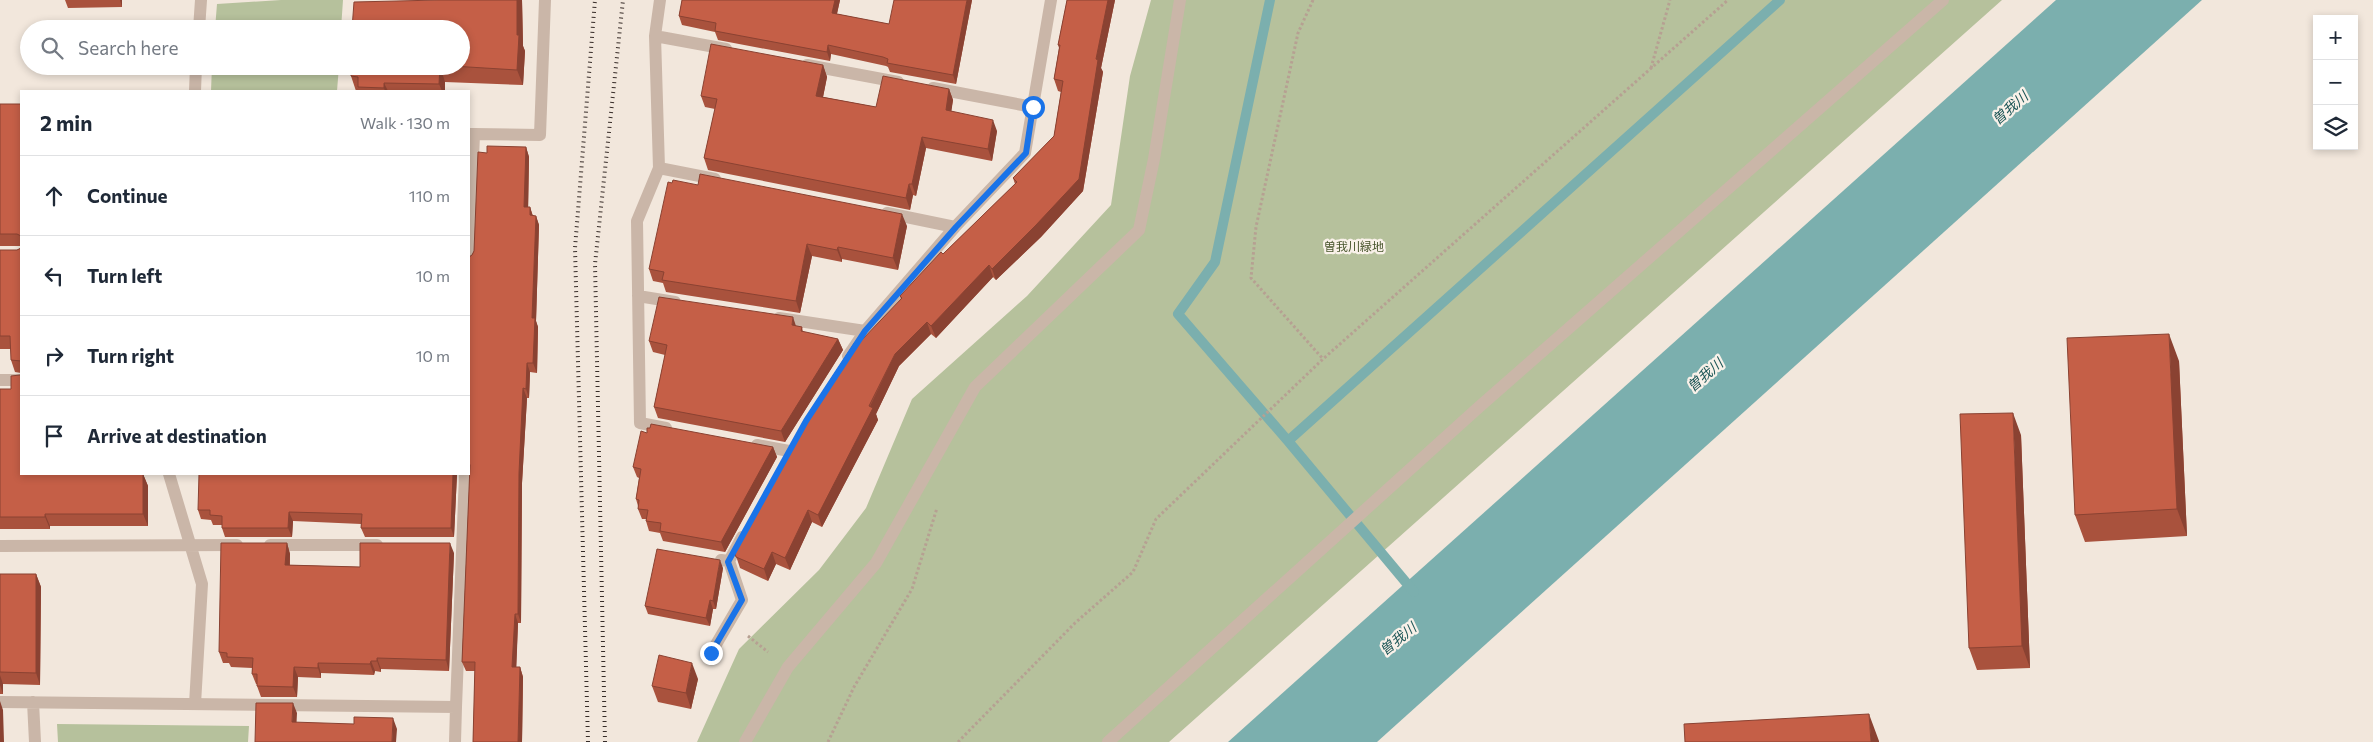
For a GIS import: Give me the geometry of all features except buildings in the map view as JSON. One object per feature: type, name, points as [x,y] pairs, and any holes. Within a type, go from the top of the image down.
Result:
[{"type":"street","points":[[200,20],[201,0]]},
{"type":"street","points":[[470,218],[472,134],[540,135],[545,0]]},
{"type":"street","points":[[660,0],[655,36],[659,168],[637,220],[640,423],[678,430]]},
{"type":"street","points":[[843,364],[865,331],[956,227],[1026,153],[1051,0]]},
{"type":"street","points":[[745,742],[788,668],[876,563],[975,387],[1140,230],[1154,159],[1180,0]]},
{"type":"street","points":[[1108,742],[1479,407],[1943,0]]},
{"type":"street","points":[[655,36],[742,52]]},
{"type":"street","points":[[791,62],[1033,107]]},
{"type":"street","points":[[195,90],[196,75]]},
{"type":"street","points":[[659,168],[726,181]]},
{"type":"street","points":[[879,212],[956,227]]},
{"type":"street","points":[[638,296],[688,304]]},
{"type":"street","points":[[766,316],[865,331]]},
{"type":"street","points":[[0,380],[20,380]]},
{"type":"street","points":[[743,442],[789,451]]},
{"type":"street","points":[[169,475],[202,584],[195,704]]},
{"type":"street","points":[[455,742],[458,545],[465,475]]},
{"type":"street","points":[[711,653],[742,600],[728,562],[747,527]]},
{"type":"street","points":[[0,546],[385,545]]},
{"type":"street","points":[[710,558],[728,562]]},
{"type":"street","points":[[0,702],[456,707]]},
{"type":"street","points":[[33,702],[35,742]]},
{"type":"path","points":[[1314,0],[1298,33],[1256,227],[1251,278],[1323,359]]},
{"type":"path","points":[[1650,68],[1670,0]]},
{"type":"path","points":[[958,742],[1075,624],[1133,572],[1156,519],[1323,359],[1728,0]]},
{"type":"path","points":[[828,742],[854,687],[912,589],[938,506]]},
{"type":"path","points":[[730,621],[788,668]]},
{"type":"green space","points":[[281,0],[343,0],[342,20],[216,20],[217,4]]},
{"type":"green space","name":"曽我川緑地","points":[[1151,0],[2002,0],[1169,742],[697,742],[739,649],[819,570],[866,508],[912,399],[1027,296],[1111,205],[1130,76]]},
{"type":"green space","points":[[212,75],[338,75],[337,90],[211,90]]},
{"type":"green space","points":[[57,724],[249,726],[248,742],[58,742]]},
{"type":"water","name":"曽我川","points":[[2056,0],[2202,0],[1377,742],[1228,742]]},
{"type":"waterway","points":[[1270,0],[1215,262],[1178,314],[1288,441],[1780,0]]},
{"type":"waterway","points":[[1288,441],[1414,592]]},
{"type":"railway","points":[[588,742],[575,248],[595,0]]},
{"type":"railway","points":[[605,742],[595,264],[623,0]]},
{"type":"route","points":[[711,653],[742,600],[728,562],[806,421],[865,331],[956,227],[1026,153],[1033,107]]}]
